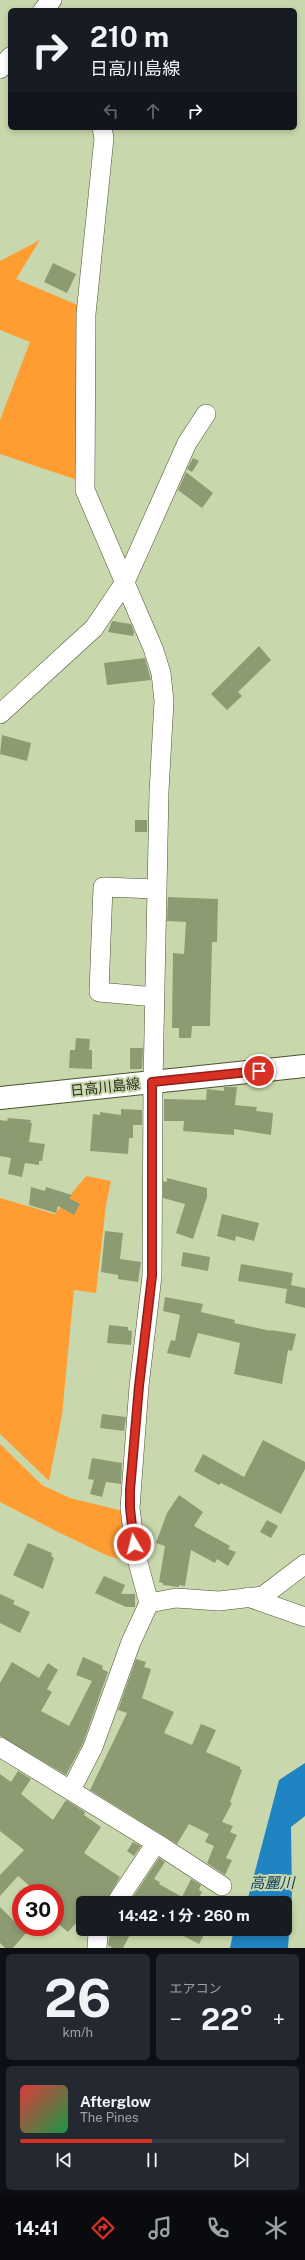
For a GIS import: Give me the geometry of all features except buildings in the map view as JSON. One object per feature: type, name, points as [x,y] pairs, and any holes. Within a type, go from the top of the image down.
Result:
[{"type":"main road","name":"日高川島線","points":[[0,1098],[305,1066]]},
{"type":"street","points":[[45,8],[52,0]]},
{"type":"street","points":[[0,69],[8,60]]},
{"type":"street","points":[[71,1790],[93,1747],[131,1642],[149,1603],[136,1555],[130,1508],[139,1386],[152,1276],[152,1082],[159,792],[164,701],[161,673],[125,582],[85,490],[86,314],[104,138],[102,130]]},
{"type":"street","points":[[0,714],[94,628],[125,582],[180,456],[206,414]]},
{"type":"street","points":[[155,997],[99,992],[103,887],[157,889]]},
{"type":"street","points":[[149,1603],[176,1598],[219,1601],[263,1596],[305,1564]]},
{"type":"street","points":[[248,1597],[305,1617]]},
{"type":"street","points":[[0,1747],[156,1843],[222,1886]]},
{"type":"street","points":[[121,1896],[156,1843]]},
{"type":"street","points":[[97,1948],[95,1946],[98,1936]]},
{"type":"shaded area","points":[[40,240],[16,279],[80,306],[80,481],[0,454],[0,420],[30,342],[0,330],[0,261]]},
{"type":"shaded area","points":[[86,1176],[111,1181],[106,1205],[96,1293],[74,1290],[62,1415],[49,1481],[0,1434],[0,1198],[55,1214]]},
{"type":"shaded area","points":[[0,1444],[42,1485],[70,1498],[123,1511],[131,1552],[124,1560],[108,1556],[0,1502]]},
{"type":"water","name":"高麗川","points":[[305,1763],[305,1816],[291,1827],[292,1896],[249,1896],[279,1780]]},
{"type":"water","name":"高麗川","points":[[233,1936],[289,1936],[288,1948],[230,1948]]},
{"type":"route","points":[[134,1544],[130,1508],[130,1490],[139,1386],[152,1276],[154,1134],[152,1082],[259,1071]]}]
